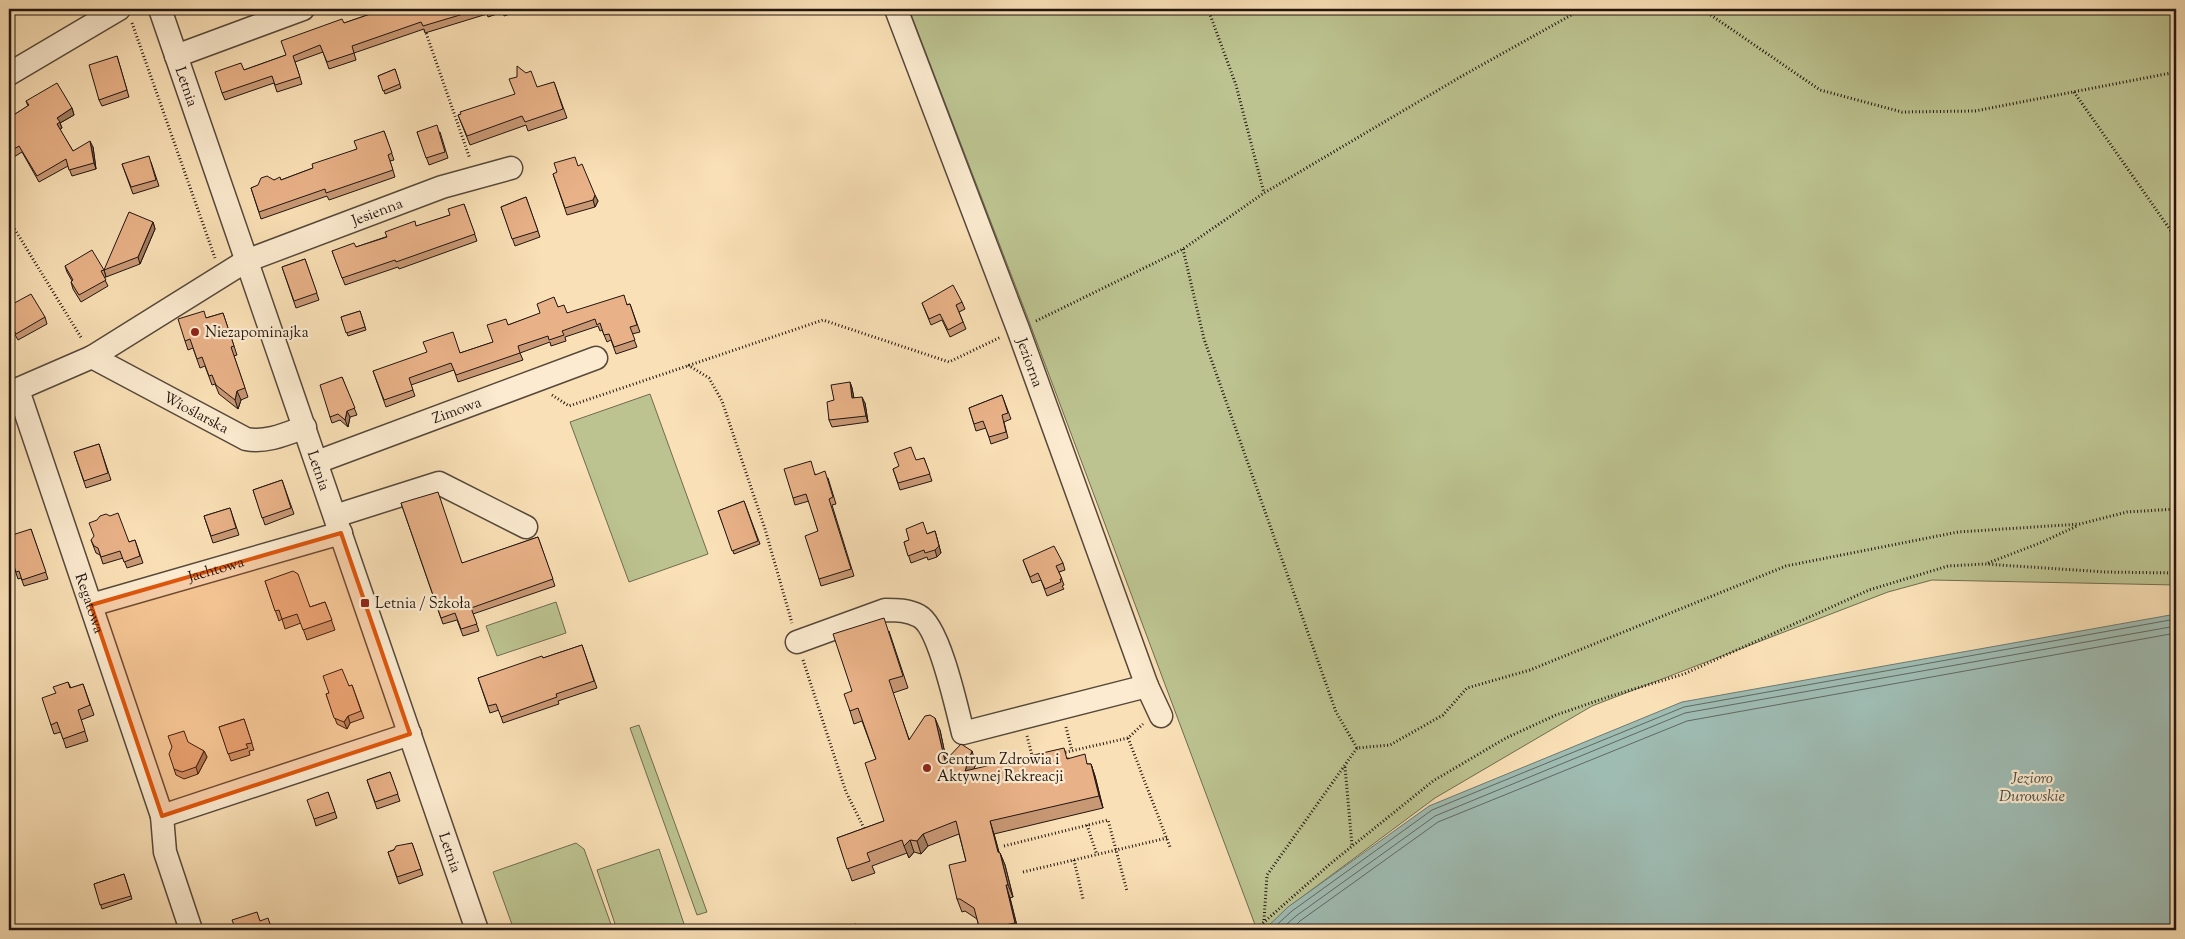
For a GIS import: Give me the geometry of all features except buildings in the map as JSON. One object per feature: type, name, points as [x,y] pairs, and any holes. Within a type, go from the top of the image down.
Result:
[{"type":"street","name":"Letnia","points":[[160,9],[477,930]]},
{"type":"street","points":[[176,56],[303,9]]},
{"type":"street","name":"Jeziorna","points":[[896,9],[1018,329],[1147,686],[1159,712]]},
{"type":"street","points":[[9,74],[125,13]]},
{"type":"street","name":"Jesienna","points":[[246,261],[442,187],[511,168]]},
{"type":"street","points":[[14,391],[92,357],[246,261]]},
{"type":"street","name":"Wioślarska","points":[[92,357],[246,439],[256,441],[268,440],[305,428]]},
{"type":"street","name":"Zimowa","points":[[317,462],[596,358]]},
{"type":"street","name":"Regatowa","points":[[14,391],[91,606],[162,816],[165,852],[191,930]]},
{"type":"street","name":"Jachtowa","points":[[91,606],[338,524],[439,483],[526,528]]},
{"type":"street","points":[[797,642],[885,610],[901,610],[921,616],[935,634],[963,733],[1147,686]]},
{"type":"street","points":[[162,816],[410,734]]},
{"type":"path","points":[[1208,9],[1236,85],[1264,193]]},
{"type":"path","points":[[533,382],[569,406],[823,320],[948,362],[1183,249],[1264,193],[1462,76],[1582,9]]},
{"type":"path","points":[[1702,9],[1820,90],[1902,112],[1975,111],[2176,72]]},
{"type":"path","points":[[125,13],[215,256],[224,275]]},
{"type":"path","points":[[423,26],[477,178]]},
{"type":"path","points":[[2074,92],[2176,238]]},
{"type":"path","points":[[9,220],[92,357]]},
{"type":"path","points":[[1183,249],[1210,358],[1336,712],[1357,748]]},
{"type":"path","points":[[688,365],[709,378],[722,401],[765,530],[797,642],[846,792],[868,837]]},
{"type":"path","points":[[1357,748],[1390,745],[1443,715],[1467,688],[1530,670],[1786,566],[1958,532],[2080,524],[2127,512],[2176,509]]},
{"type":"path","points":[[1985,564],[2040,543],[2080,524]]},
{"type":"path","points":[[1255,930],[1352,846],[1433,781],[1506,738],[1556,715],[1684,674],[1869,590],[1948,566],[1985,564],[2105,572],[2176,573]]},
{"type":"path","points":[[1053,755],[1128,738],[1159,712]]},
{"type":"path","points":[[1128,738],[1170,847]]},
{"type":"path","points":[[1264,921],[1267,875],[1357,748]]},
{"type":"path","points":[[1026,761],[1043,757]]},
{"type":"path","points":[[1345,766],[1352,846]]},
{"type":"path","points":[[1004,846],[1108,820],[1127,891]]},
{"type":"path","points":[[1087,825],[1097,855]]},
{"type":"path","points":[[1023,872],[1167,838]]},
{"type":"path","points":[[1074,860],[1083,898]]},
{"type":"highlighted area","points":[[341,533],[410,734],[162,816],[91,605]]},
{"type":"green space","points":[[909,9],[2176,9],[2176,585],[1932,580],[1888,592],[1592,706],[1435,798],[1290,906],[1265,930],[1257,930],[1027,316]]},
{"type":"green space","points":[[650,394],[708,554],[629,582],[570,422]]},
{"type":"green space","points":[[556,602],[566,633],[497,656],[486,626]]},
{"type":"green space","points":[[639,725],[707,912],[697,915],[630,728]]},
{"type":"green space","points":[[576,843],[584,849],[613,930],[514,930],[493,872]]},
{"type":"green space","points":[[659,849],[686,930],[617,930],[597,870]]},
{"type":"water","name":"Jezioro Durowskie","points":[[2176,614],[2176,930],[1264,930],[1288,907],[1429,806],[1682,702]]},
{"type":"place","name":"Niezapominajka","points":[[195,332]]},
{"type":"place","name":"Letnia / Szkoła","points":[[365,603]]},
{"type":"place","name":"Centrum Zdrowia i Aktywnej Rekreacji","points":[[927,768]]}]
